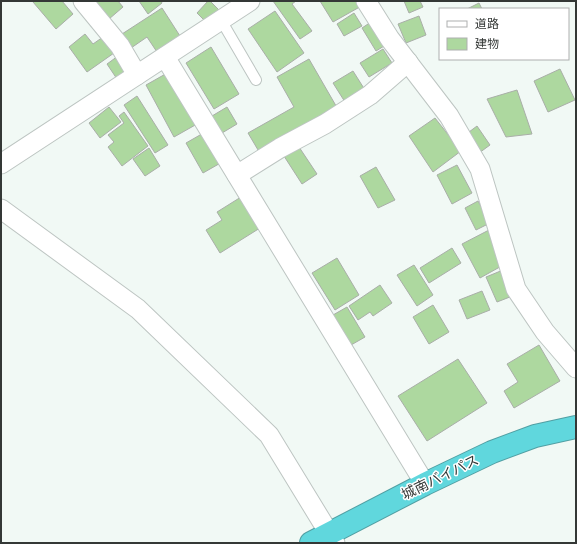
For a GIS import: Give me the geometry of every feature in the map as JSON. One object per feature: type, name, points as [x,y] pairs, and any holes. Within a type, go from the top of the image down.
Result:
[{"type":"highway","name":"城南バイパス","points":[[311,543],[333,538],[425,484],[492,452],[536,436],[576,427]]},
{"type":"street","points":[[83,1],[120,46],[138,75]]},
{"type":"street","points":[[1,164],[250,1]]},
{"type":"street","points":[[366,1],[390,38],[450,116],[480,169],[516,289],[545,332],[576,368]]},
{"type":"street","points":[[165,56],[425,484]]},
{"type":"street","points":[[237,175],[280,148],[325,124],[370,96],[408,62]]},
{"type":"street","points":[[1,209],[138,309],[269,435],[333,538]]},
{"type":"lane","points":[[221,20],[256,80]]},
{"type":"building","points":[[62,1],[73,14],[56,29],[33,2]]},
{"type":"building","points":[[98,1],[118,1],[123,7],[109,19],[96,3]]},
{"type":"building","points":[[139,1],[161,1],[162,3],[148,14]]},
{"type":"building","points":[[208,1],[210,1],[226,17],[209,25],[197,13]]},
{"type":"building","points":[[273,1],[296,1],[292,4],[312,31],[300,39]]},
{"type":"building","points":[[320,1],[364,1],[365,4],[333,22]]},
{"type":"building","points":[[404,1],[420,1],[423,7],[409,13]]},
{"type":"building","points":[[479,3],[482,8],[469,8]]},
{"type":"building","points":[[162,8],[180,36],[157,52],[147,37],[131,48],[122,34]]},
{"type":"building","points":[[275,11],[304,53],[277,72],[248,29]]},
{"type":"building","points":[[354,13],[362,26],[344,36],[337,24]]},
{"type":"building","points":[[419,16],[426,35],[406,43],[398,24]]},
{"type":"building","points":[[374,20],[389,43],[376,51],[362,28]]},
{"type":"building","points":[[85,34],[93,44],[103,37],[114,53],[87,72],[69,47]]},
{"type":"building","points":[[211,47],[239,94],[214,109],[186,63]]},
{"type":"building","points":[[383,49],[392,63],[369,77],[360,63]]},
{"type":"building","points":[[118,56],[131,74],[119,82],[107,64]]},
{"type":"building","points":[[309,59],[339,111],[261,155],[248,133],[294,107],[277,77]]},
{"type":"building","points":[[560,69],[575,100],[548,112],[534,81]]},
{"type":"building","points":[[353,71],[365,90],[345,102],[333,83]]},
{"type":"building","points":[[169,72],[197,124],[174,137],[146,85]]},
{"type":"building","points":[[517,90],[532,134],[506,137],[487,99]]},
{"type":"building","points":[[137,96],[168,145],[155,153],[124,105]]},
{"type":"building","points":[[109,107],[121,122],[100,138],[89,123]]},
{"type":"building","points":[[227,107],[237,124],[222,133],[212,116]]},
{"type":"building","points":[[124,112],[148,146],[122,166],[108,147],[114,142],[108,135],[124,123],[119,116]]},
{"type":"building","points":[[435,118],[461,151],[433,172],[409,136]]},
{"type":"building","points":[[477,126],[490,145],[479,153],[465,135]]},
{"type":"building","points":[[207,131],[224,161],[203,173],[186,143]]},
{"type":"building","points":[[297,144],[317,174],[302,184],[282,153]]},
{"type":"building","points":[[149,148],[160,166],[145,176],[133,159]]},
{"type":"building","points":[[457,165],[472,193],[452,204],[437,175]]},
{"type":"building","points":[[376,167],[395,200],[378,208],[360,176]]},
{"type":"building","points":[[241,197],[260,228],[220,253],[206,230],[222,220],[217,212]]},
{"type":"building","points":[[478,201],[490,223],[476,230],[465,208]]},
{"type":"building","points":[[489,230],[507,263],[480,278],[462,244]]},
{"type":"building","points":[[452,248],[461,263],[429,283],[420,268]]},
{"type":"building","points":[[337,258],[359,295],[335,310],[312,273]]},
{"type":"building","points":[[414,265],[433,295],[417,306],[397,275]]},
{"type":"building","points":[[503,270],[515,295],[497,302],[486,277]]},
{"type":"building","points":[[380,285],[392,303],[373,316],[370,312],[358,320],[349,306]]},
{"type":"building","points":[[482,291],[490,310],[467,319],[459,300]]},
{"type":"building","points":[[433,305],[449,332],[429,344],[413,317]]},
{"type":"building","points":[[347,307],[365,337],[351,345],[333,315]]},
{"type":"building","points":[[539,345],[560,381],[514,408],[504,391],[518,382],[507,364]]},
{"type":"building","points":[[458,359],[487,403],[427,441],[398,396]]}]
